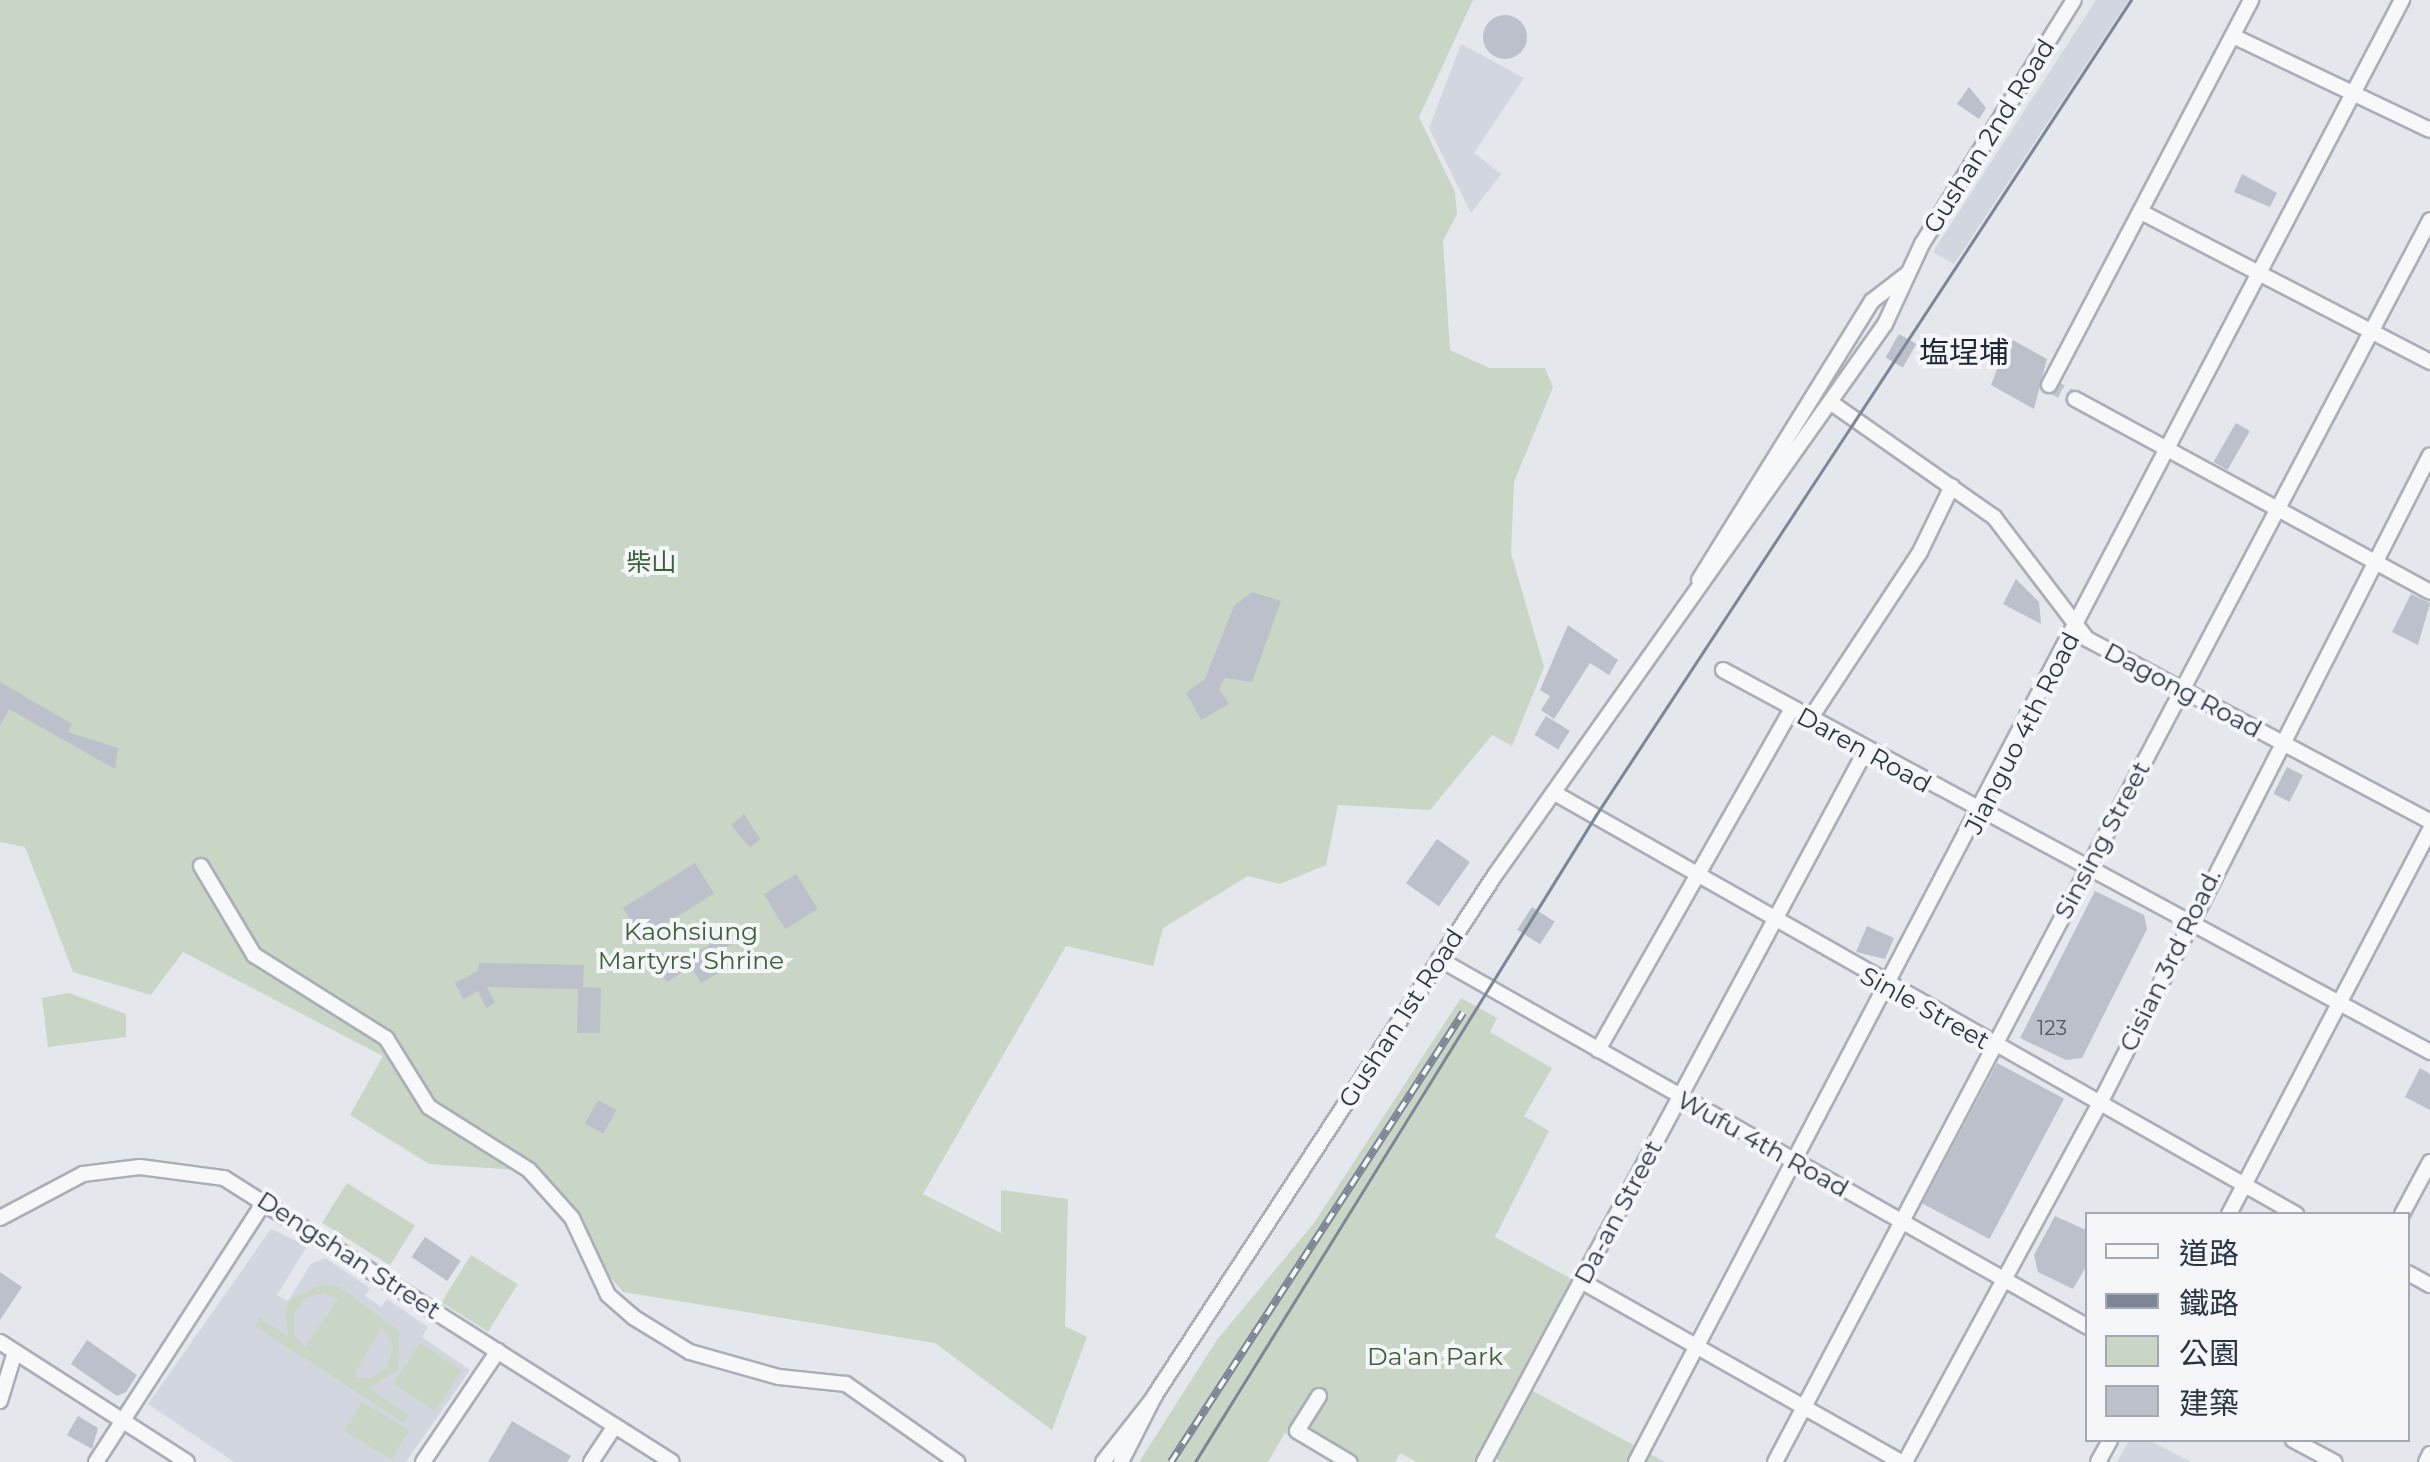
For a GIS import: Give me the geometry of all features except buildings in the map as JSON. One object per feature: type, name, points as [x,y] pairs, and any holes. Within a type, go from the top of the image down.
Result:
[{"type":"street","name":"Gushan 2nd Road","points":[[1908,274],[2074,0]]},
{"type":"street","points":[[2049,384],[2251,0]]},
{"type":"street","name":"Jianguo 4th Road","points":[[1636,1462],[1700,1349],[2402,0]]},
{"type":"street","points":[[2233,36],[2430,130]]},
{"type":"street","points":[[2141,212],[2430,362]]},
{"type":"street","name":"Sinsing Street","points":[[1775,1462],[2430,220]]},
{"type":"street","name":"Gushan 1st Road","points":[[1120,1462],[1155,1395],[1439,959],[1558,795],[1698,584],[1832,404],[1892,313],[1908,274]]},
{"type":"street","name":"Gushan 1st Road","points":[[1698,584],[1702,564],[1872,300],[1908,274]]},
{"type":"street","points":[[2075,398],[2372,564],[2430,592]]},
{"type":"street","name":"Dagong Road","points":[[1832,404],[1952,486],[2014,539],[2076,630],[2430,821]]},
{"type":"street","name":"Cisian 3rd Road.","points":[[1903,1462],[2098,1104],[2280,741],[2430,456]]},
{"type":"street","points":[[1810,719],[1886,608],[1952,486]]},
{"type":"street","name":"Daren Road","points":[[1723,670],[2430,1052]]},
{"type":"street","points":[[1598,1050],[1792,710]]},
{"type":"street","name":"Da-an Street","points":[[1484,1462],[1866,750]]},
{"type":"street","name":"Sinle Street","points":[[1558,795],[1888,988],[2292,1212]]},
{"type":"street","points":[[2231,1212],[2430,829]]},
{"type":"street","points":[[200,866],[254,955],[386,1038],[429,1107],[529,1170],[572,1218],[608,1294],[633,1317],[690,1352],[778,1377],[846,1384],[957,1462]]},
{"type":"street","name":"Wufu 4th Road","points":[[1439,959],[2085,1325]]},
{"type":"street","points":[[2403,1212],[2430,1162]]},
{"type":"street","name":"Dengshan Street","points":[[0,1218],[66,1179],[140,1168],[213,1174],[264,1202],[672,1462]]},
{"type":"street","points":[[96,1462],[264,1202]]},
{"type":"street","points":[[1581,1281],[1903,1462]]},
{"type":"street","points":[[0,1342],[187,1462]]},
{"type":"street","points":[[0,1401],[15,1352]]},
{"type":"street","points":[[423,1462],[498,1352]]},
{"type":"street","points":[[1103,1462],[1155,1395]]},
{"type":"street","points":[[1319,1396],[1297,1432],[1349,1462]]},
{"type":"street","points":[[592,1462],[615,1426]]},
{"type":"street","points":[[2297,1442],[2334,1462]]},
{"type":"street","points":[[2426,1462],[2430,1454]]},
{"type":"shaded area","points":[[2096,0],[2129,0],[1954,264],[1933,252]]},
{"type":"shaded area","points":[[1461,44],[1524,78],[1474,153],[1501,174],[1471,213],[1429,128]]},
{"type":"shaded area","points":[[271,1229],[307,1246],[277,1295],[288,1301],[311,1264],[325,1258],[370,1288],[365,1296],[381,1307],[387,1299],[428,1327],[422,1337],[470,1370],[406,1462],[234,1462],[148,1404]]},
{"type":"shaded area","points":[[2128,1442],[2153,1442],[2191,1462],[2117,1462]]},
{"type":"green space","name":"柴山","points":[[0,0],[1473,0],[1419,117],[1455,192],[1457,214],[1443,241],[1450,350],[1489,368],[1545,368],[1553,387],[1514,482],[1511,553],[1544,667],[1512,746],[1492,735],[1430,810],[1338,805],[1326,865],[1280,884],[1248,876],[1163,928],[1153,966],[1066,946],[923,1194],[1001,1233],[1001,1190],[1068,1199],[1065,1326],[1087,1337],[1052,1430],[935,1343],[623,1292],[519,1170],[429,1164],[350,1115],[383,1056],[183,952],[151,995],[73,972],[25,847],[0,842]]},
{"type":"green space","points":[[69,993],[126,1014],[126,1037],[48,1047],[42,998]]},
{"type":"green space","name":"Da'an Park","points":[[1461,998],[1497,1018],[1490,1032],[1552,1068],[1524,1116],[1549,1131],[1495,1237],[1575,1281],[1520,1384],[1665,1462],[1502,1462],[1482,1451],[1475,1462],[1417,1462],[1400,1453],[1395,1462],[1339,1462],[1285,1433],[1268,1462],[1139,1462],[1217,1340],[1314,1223]]},
{"type":"green space","points":[[347,1183],[415,1225],[390,1265],[322,1223]]},
{"type":"green space","points":[[471,1255],[518,1284],[488,1332],[441,1302]]},
{"type":"green space","points":[[323,1284],[339,1287],[399,1331],[398,1370],[369,1388],[408,1415],[404,1423],[255,1326],[259,1318],[288,1336],[285,1310],[292,1298]],"holes":[[[324,1293],[338,1299],[305,1347],[294,1334],[294,1314],[306,1298]],[[382,1326],[393,1345],[388,1366],[371,1378],[353,1378]]]},
{"type":"green space","points":[[420,1343],[462,1370],[435,1411],[393,1384]]},
{"type":"green space","points":[[362,1402],[409,1430],[392,1459],[344,1431]]},
{"type":"tunnel","points":[[2049,385],[2075,399]]},
{"type":"tram line","points":[[1195,1462],[1596,815],[2131,0]]},
{"type":"railway","points":[[1171,1462],[1463,1013]]},
{"type":"district","name":"塩埕埔","points":[[1964,353]]},
{"type":"park label","name":"Kaohsiung Martyrs' Shrine","points":[[691,946]]}]
